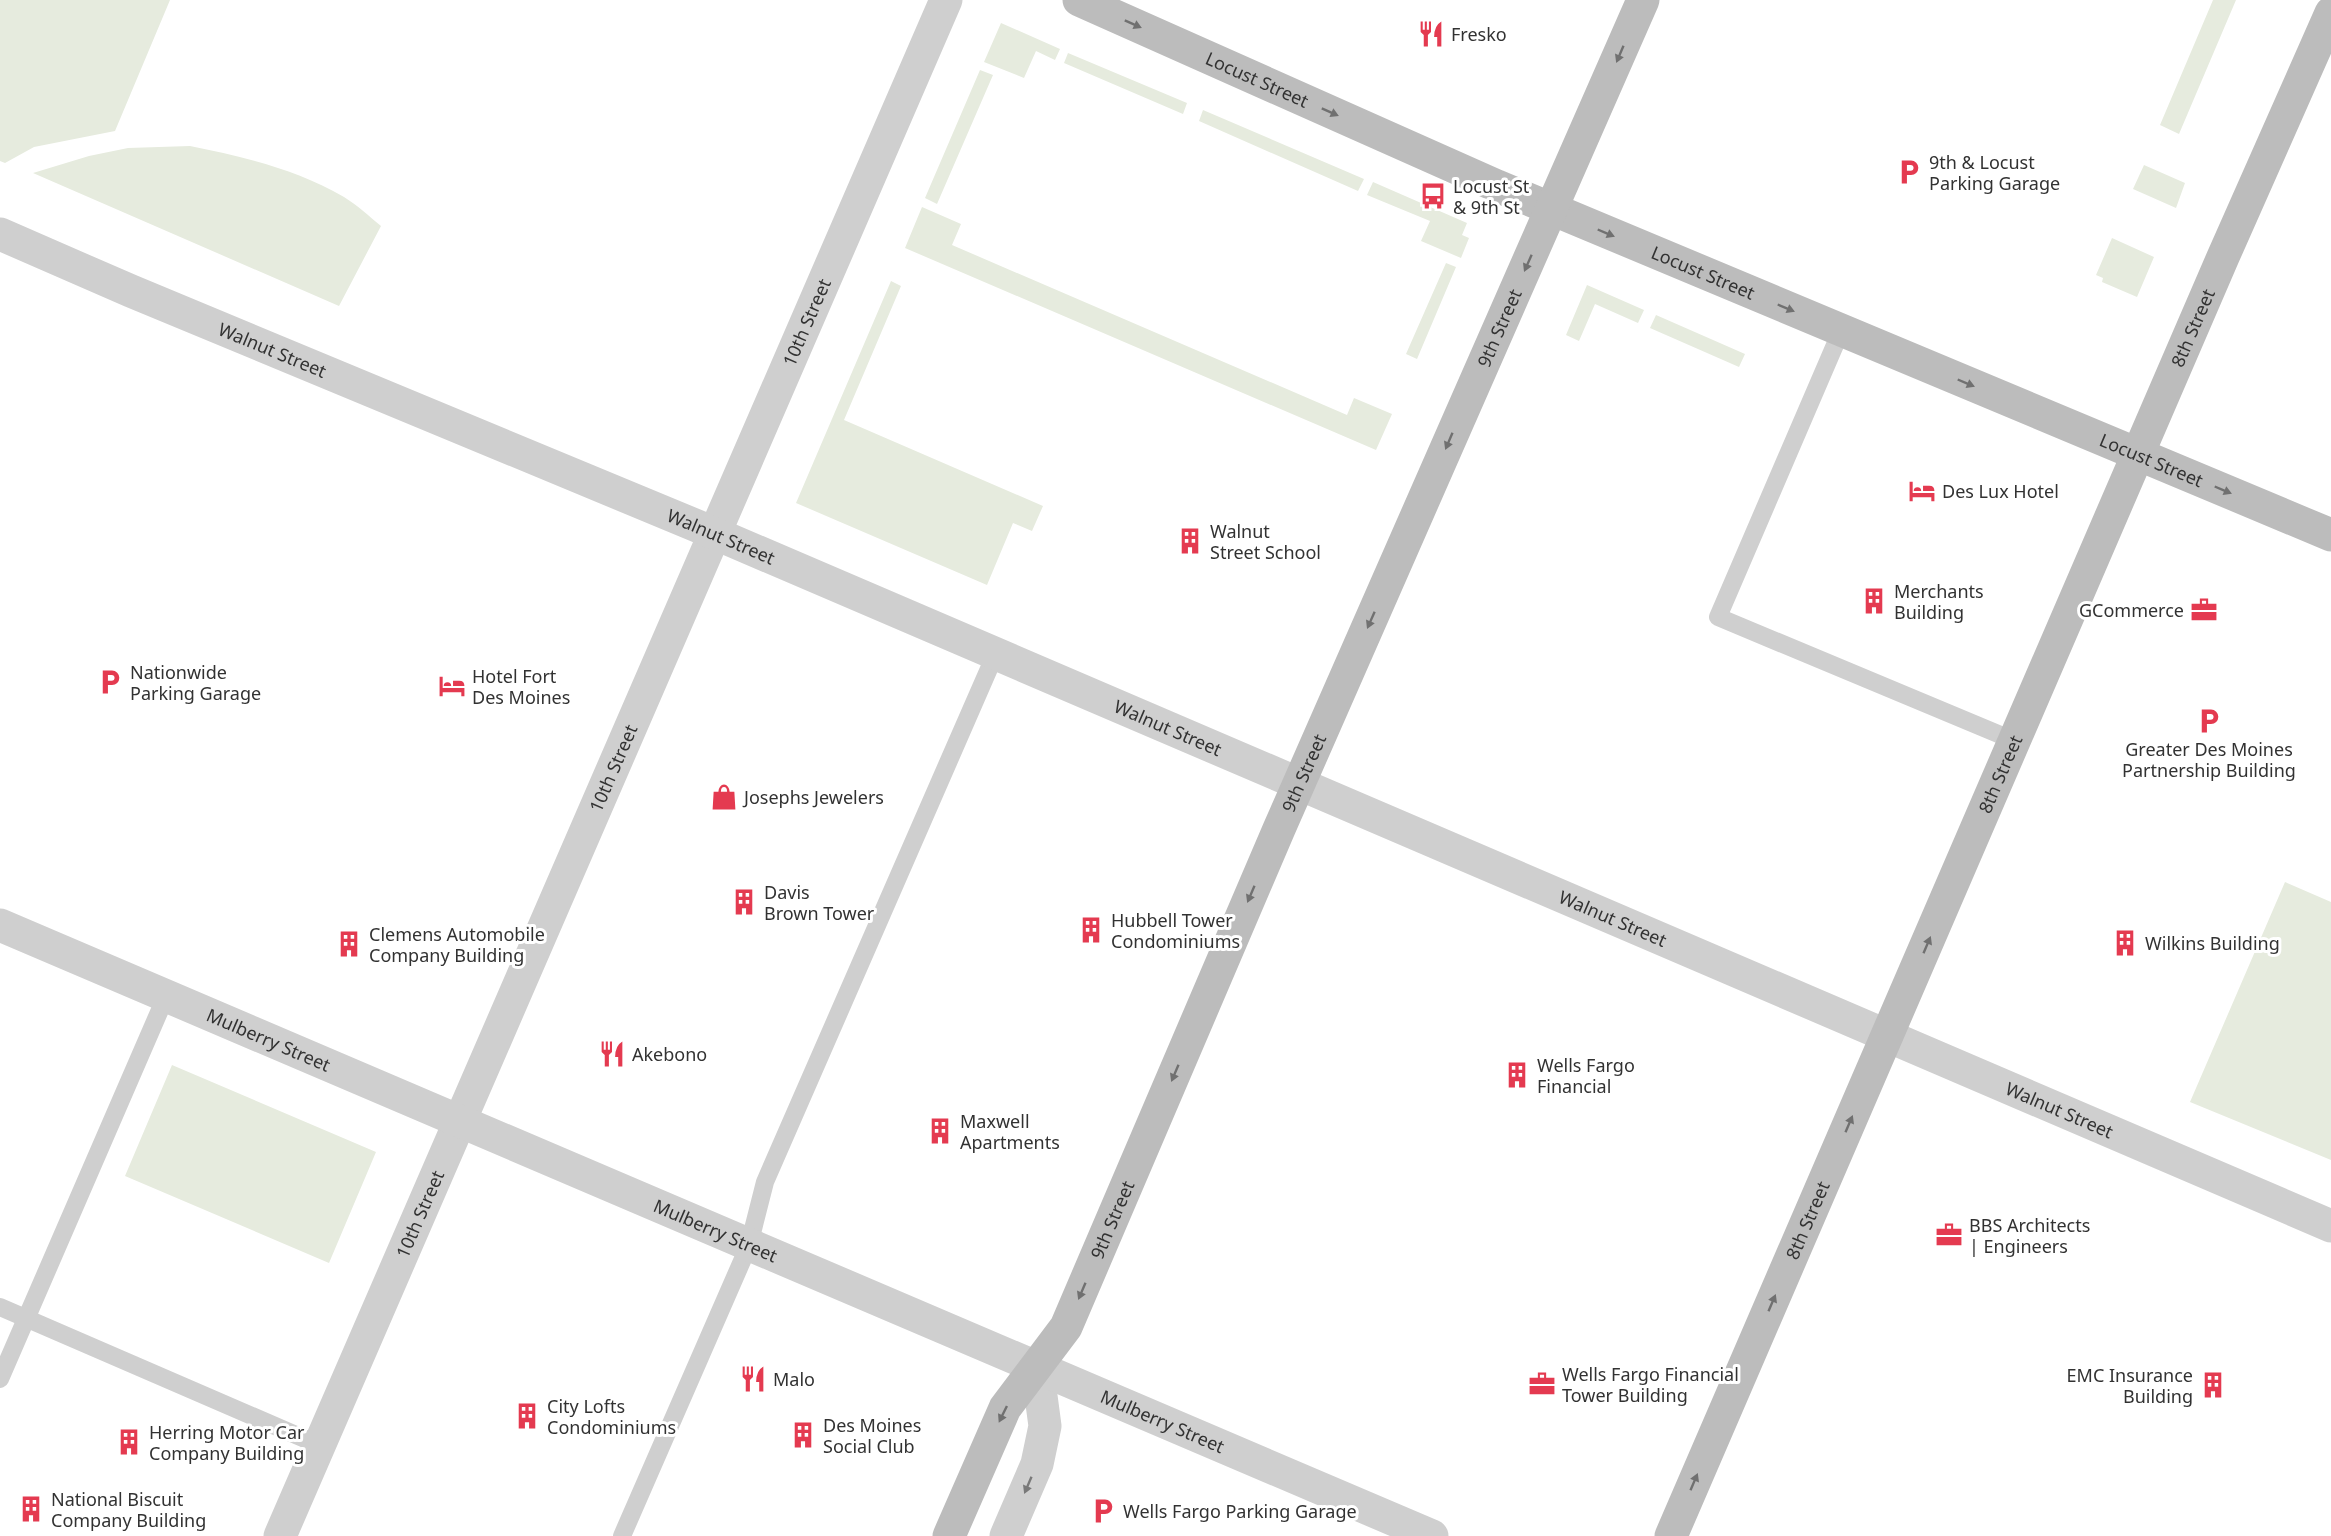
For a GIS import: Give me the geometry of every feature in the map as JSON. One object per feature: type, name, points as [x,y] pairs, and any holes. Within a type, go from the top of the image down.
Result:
[{"type":"main road","name":"Locust Street","points":[[1079,0],[1552,210],[2331,535]]},
{"type":"main road","name":"9th Street","points":[[950,1536],[1005,1408],[1066,1327],[1299,785],[1643,0]]},
{"type":"main road","name":"8th Street","points":[[1671,1536],[2331,13]]},
{"type":"street","name":"10th Street","points":[[280,1536],[946,0]]},
{"type":"street","name":"Walnut Street","points":[[0,234],[131,291],[714,533],[2331,1226]]},
{"type":"street","name":"Mulberry Street","points":[[0,925],[1432,1536]]},
{"type":"street","points":[[1006,1536],[1037,1464],[1045,1426],[1037,1366]]},
{"type":"lane","points":[[1841,331],[1718,617],[2015,741]]},
{"type":"lane","points":[[622,1536],[749,1245],[765,1182],[995,655]]},
{"type":"lane","points":[[0,1379],[166,996]]},
{"type":"lane","points":[[0,1307],[320,1445]]},
{"type":"shaded area","points":[[0,0],[170,0],[115,131],[34,147],[5,163],[0,161]]},
{"type":"shaded area","points":[[2213,0],[2236,0],[2179,134],[2160,125]]},
{"type":"shaded area","points":[[1001,23],[1060,49],[1055,60],[1036,51],[1024,78],[984,62]]},
{"type":"shaded area","points":[[1068,53],[1187,103],[1183,114],[1064,63]]},
{"type":"shaded area","points":[[980,70],[993,75],[937,204],[925,198]]},
{"type":"shaded area","points":[[1203,110],[1364,179],[1358,191],[1199,121]]},
{"type":"shaded area","points":[[190,146],[288,171],[344,197],[381,226],[339,306],[33,173],[89,156],[128,148]]},
{"type":"shaded area","points":[[2144,165],[2185,183],[2176,208],[2133,189]]},
{"type":"shaded area","points":[[1373,182],[1467,223],[1462,235],[1469,238],[1461,258],[1421,241],[1430,221],[1367,195]]},
{"type":"shaded area","points":[[922,207],[961,224],[952,245],[1347,415],[1354,398],[1392,414],[1376,450],[905,248]]},
{"type":"shaded area","points":[[2112,238],[2154,257],[2137,297],[2102,282],[2103,278],[2096,275]]},
{"type":"shaded area","points":[[1446,263],[1456,267],[1417,359],[1406,354]]},
{"type":"shaded area","points":[[891,281],[901,286],[844,420],[1043,506],[1032,531],[1013,523],[987,585],[796,503]]},
{"type":"shaded area","points":[[1587,285],[1644,310],[1638,323],[1595,304],[1579,341],[1566,335]]},
{"type":"shaded area","points":[[1656,315],[1745,354],[1739,367],[1650,328]]},
{"type":"shaded area","points":[[2285,882],[2331,902],[2331,1160],[2190,1102]]},
{"type":"shaded area","points":[[172,1065],[376,1152],[329,1263],[125,1176]]},
{"type":"place","name":"Fresko","points":[[1431,34]]},
{"type":"place","name":"9th & Locust Parking Garage","points":[[1909,172]]},
{"type":"place","name":"Locust St & 9th St","points":[[1433,196]]},
{"type":"place","name":"Des Lux Hotel","points":[[1922,491]]},
{"type":"place","name":"Walnut Street School","points":[[1190,541]]},
{"type":"place","name":"Merchants Building","points":[[1874,601]]},
{"type":"place","name":"GCommerce","points":[[2204,610]]},
{"type":"place","name":"Nationwide Parking Garage","points":[[110,682]]},
{"type":"place","name":"Hotel Fort Des Moines","points":[[452,686]]},
{"type":"place","name":"Greater Des Moines Partnership Building","points":[[2209,721]]},
{"type":"place","name":"Josephs Jewelers","points":[[724,797]]},
{"type":"place","name":"Davis Brown Tower","points":[[744,902]]},
{"type":"place","name":"Hubbell Tower Condominiums","points":[[1091,930]]},
{"type":"place","name":"Wilkins Building","points":[[2125,943]]},
{"type":"place","name":"Clemens Automobile Company Building","points":[[349,944]]},
{"type":"place","name":"Akebono","points":[[612,1054]]},
{"type":"place","name":"Wells Fargo Financial","points":[[1517,1075]]},
{"type":"place","name":"Maxwell Apartments","points":[[940,1131]]},
{"type":"place","name":"BBS Architects | Engineers","points":[[1949,1235]]},
{"type":"place","name":"Malo","points":[[753,1379]]},
{"type":"place","name":"Wells Fargo Financial Tower Building","points":[[1542,1384]]},
{"type":"place","name":"EMC Insurance Building","points":[[2213,1385]]},
{"type":"place","name":"City Lofts Condominiums","points":[[527,1416]]},
{"type":"place","name":"Des Moines Social Club","points":[[803,1435]]},
{"type":"place","name":"Herring Motor Car Company Building","points":[[129,1442]]},
{"type":"place","name":"National Biscuit Company Building","points":[[31,1509]]},
{"type":"place","name":"Wells Fargo Parking Garage","points":[[1103,1511]]}]
